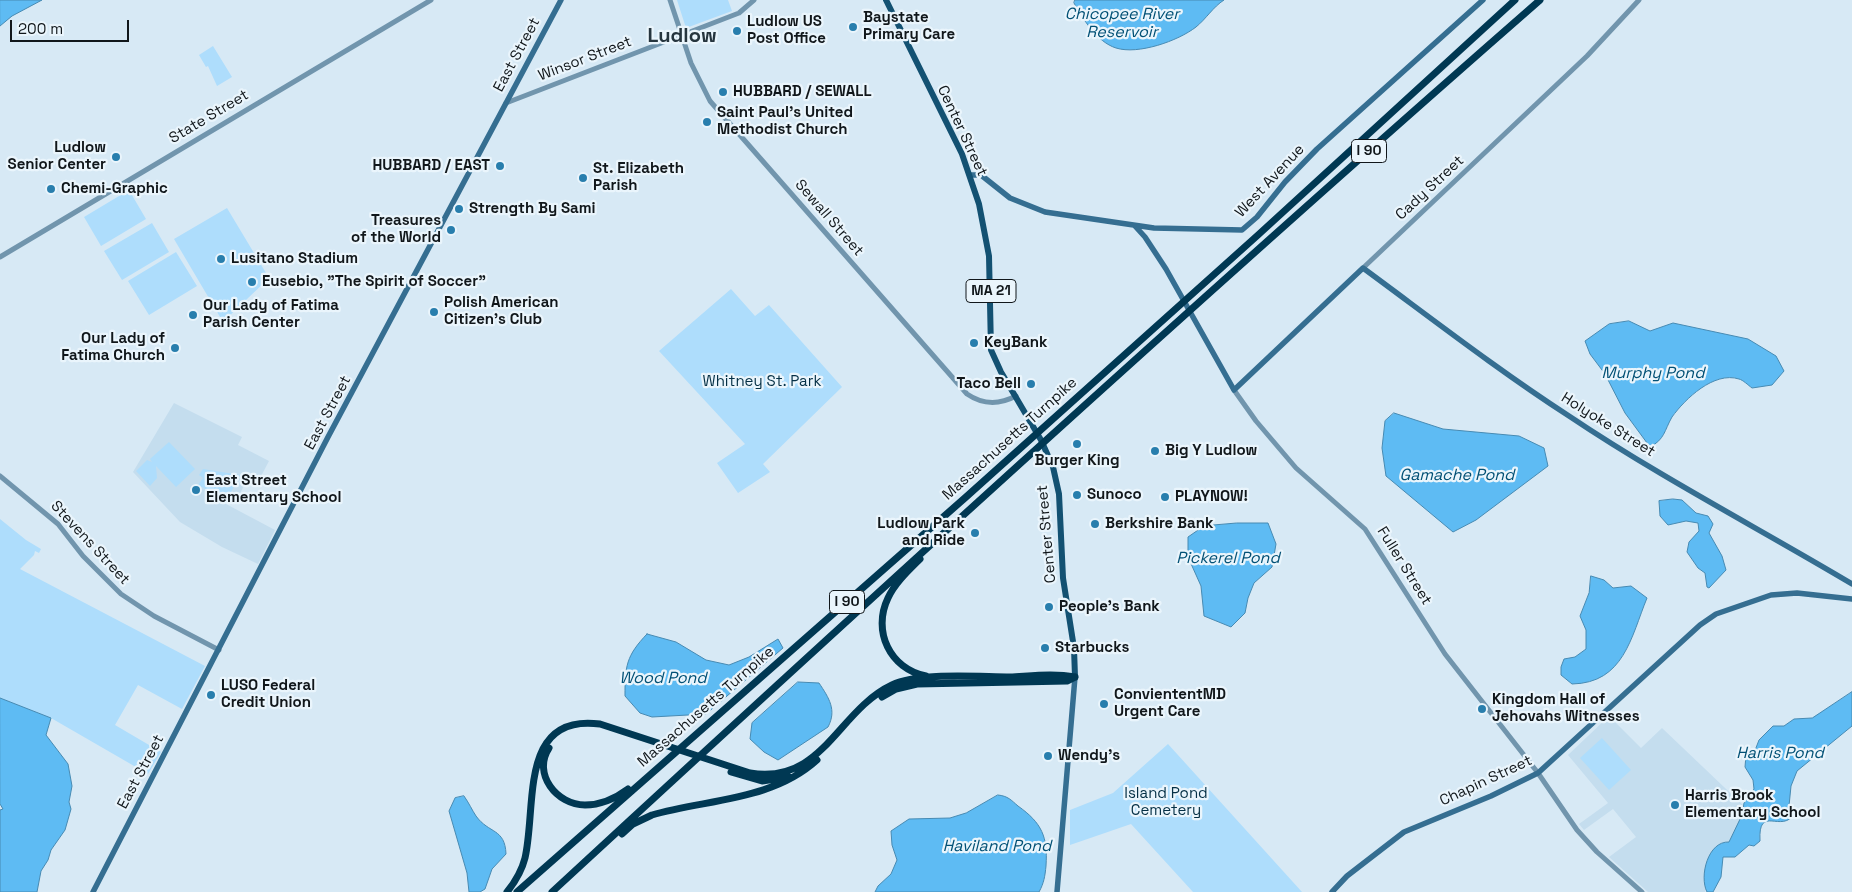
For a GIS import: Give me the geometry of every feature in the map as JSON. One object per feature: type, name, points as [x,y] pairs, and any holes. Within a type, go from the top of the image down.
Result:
[{"type":"highway","name":"Massachusetts Turnpike","points":[[517,892],[1046,426],[1515,0]]},
{"type":"highway","name":"Massachusetts Turnpike","points":[[552,892],[980,499],[1540,0]]},
{"type":"highway","points":[[939,678],[908,670],[895,659],[884,640],[882,613],[897,583],[980,499]]},
{"type":"highway","points":[[709,762],[750,773],[768,775],[786,773],[804,765],[814,757],[882,691],[910,680],[1075,677]]},
{"type":"highway","points":[[560,885],[627,829],[642,820],[667,811],[775,786],[798,775],[818,759],[879,699],[904,686],[1068,680],[1075,677]]},
{"type":"highway","points":[[507,892],[516,878],[524,858],[537,763],[544,747],[553,735],[572,725],[594,723],[709,762],[749,778],[772,780],[795,774],[818,759]]},
{"type":"highway","points":[[662,746],[596,726],[577,726],[563,732],[553,741],[545,754],[544,773],[552,789],[561,798],[578,804],[592,804],[616,797],[663,764]]},
{"type":"main road","name":"East Street","points":[[93,892],[218,650],[561,0]]},
{"type":"main road","name":"Center Street","points":[[886,0],[970,175],[980,205],[989,256],[991,350],[1049,457],[1059,494],[1063,578],[1074,654],[1075,677],[1058,892]]},
{"type":"main road","name":"West Avenue","points":[[970,175],[981,175],[1010,198],[1032,208],[1072,217],[1135,226],[1210,230],[1236,230],[1248,226],[1311,155],[1483,0]]},
{"type":"main road","name":"Fuller Street","points":[[1135,226],[1146,237],[1166,269],[1234,390]]},
{"type":"main road","name":"Cady Street","points":[[1234,390],[1363,268]]},
{"type":"main road","name":"Holyoke Street","points":[[1363,268],[1509,376],[1571,418],[1852,584]]},
{"type":"main road","name":"Chapin Street","points":[[1332,892],[1348,876],[1404,832],[1491,796],[1538,773],[1700,625],[1712,617],[1771,595],[1783,593],[1852,599]]},
{"type":"street","name":"State Street","points":[[0,257],[432,0]]},
{"type":"street","name":"Sewall Street","points":[[670,0],[698,78],[710,101],[962,388],[972,397],[994,403],[1016,396]]},
{"type":"street","name":"Winsor Street","points":[[506,103],[739,13],[754,0]]},
{"type":"street","name":"Cady Street","points":[[1363,268],[1587,56],[1639,0]]},
{"type":"street","name":"Fuller Street","points":[[1234,390],[1256,421],[1296,468],[1365,529],[1446,656],[1538,773],[1587,842],[1642,892]]},
{"type":"street","name":"Stevens Street","points":[[0,476],[58,524],[83,556],[120,594],[154,616],[218,650]]},
{"type":"shaded area","name":"East Street Elementary School","points":[[174,403],[242,437],[238,445],[269,461],[258,482],[248,477],[237,500],[231,497],[226,504],[275,530],[258,564],[222,547],[180,522],[133,472]]},
{"type":"shaded area","name":"Harris Brook Elementary School","points":[[1609,716],[1641,748],[1662,728],[1745,807],[1734,841],[1722,843],[1705,892],[1648,892],[1609,857],[1636,837],[1613,809],[1584,830],[1579,824],[1608,803],[1568,755]]},
{"type":"green space","points":[[677,0],[728,0],[732,11],[686,28]]},
{"type":"green space","points":[[213,46],[232,77],[217,86],[208,66],[206,67],[199,55]]},
{"type":"green space","points":[[129,190],[146,219],[101,246],[84,217]]},
{"type":"green space","name":"Lusitano Stadium","points":[[227,208],[269,278],[223,322],[174,239]]},
{"type":"green space","points":[[152,223],[169,252],[122,280],[104,251]]},
{"type":"green space","points":[[176,252],[197,286],[149,315],[128,281]]},
{"type":"green space","name":"Whitney St. Park","points":[[731,289],[755,316],[769,305],[842,387],[763,464],[770,472],[738,493],[717,463],[745,444],[659,351]]},
{"type":"green space","points":[[169,442],[195,469],[176,487],[156,466],[157,478],[150,486],[136,471],[147,460],[152,462],[150,459]]},
{"type":"green space","points":[[203,469],[240,475],[226,500],[198,485],[203,478],[199,475]]},
{"type":"green space","points":[[0,519],[26,540],[41,549],[39,553],[35,551],[34,555],[20,569],[205,666],[182,709],[138,685],[115,725],[161,752],[148,774],[51,718],[0,698]]},
{"type":"green space","points":[[1602,738],[1631,770],[1609,790],[1580,758]]},
{"type":"green space","name":"Island Pond Cemetery","points":[[1168,744],[1302,892],[1193,892],[1131,824],[1070,845],[1070,810],[1113,793]]},
{"type":"water","points":[[0,0],[42,0],[12,16],[0,26]]},
{"type":"water","name":"Chicopee River Reservoir","points":[[1075,0],[1224,0],[1196,27],[1179,37],[1169,42],[1146,48],[1125,50],[1109,45],[1091,29],[1074,3]]},
{"type":"water","name":"Murphy Pond","points":[[1629,321],[1650,331],[1673,323],[1748,339],[1776,356],[1784,371],[1772,385],[1752,388],[1744,381],[1729,378],[1720,379],[1701,388],[1684,402],[1672,417],[1661,438],[1650,447],[1625,413],[1605,374],[1590,354],[1585,341],[1609,324]]},
{"type":"water","name":"Gamache Pond","points":[[1394,413],[1443,429],[1519,436],[1544,448],[1548,466],[1476,520],[1453,532],[1386,476],[1382,448],[1385,421]]},
{"type":"water","points":[[1682,500],[1696,513],[1708,516],[1713,524],[1709,533],[1722,556],[1726,570],[1709,588],[1707,587],[1705,573],[1698,568],[1687,552],[1689,542],[1699,531],[1698,523],[1686,521],[1668,525],[1660,516],[1659,501]]},
{"type":"water","name":"Pickerel Pond","points":[[1268,523],[1276,544],[1272,567],[1254,583],[1245,613],[1231,627],[1204,616],[1201,586],[1188,557],[1188,537],[1204,526]]},
{"type":"water","points":[[1591,576],[1604,580],[1613,588],[1631,586],[1647,598],[1630,642],[1614,667],[1603,676],[1589,682],[1572,684],[1561,675],[1561,667],[1564,659],[1575,657],[1586,649],[1586,630],[1580,616],[1589,593]]},
{"type":"water","name":"Wood Pond","points":[[647,634],[676,642],[706,660],[729,665],[749,657],[778,639],[783,648],[706,714],[652,717],[640,713],[625,696],[625,677],[628,662],[635,649]]},
{"type":"water","points":[[798,682],[819,683],[831,704],[831,721],[828,727],[778,760],[764,752],[750,739],[752,723]]},
{"type":"water","name":"Harris Pond","points":[[1852,692],[1852,726],[1797,771],[1791,786],[1789,806],[1795,813],[1790,819],[1784,821],[1767,821],[1760,830],[1760,841],[1754,846],[1749,845],[1735,857],[1723,857],[1721,877],[1713,892],[1707,892],[1704,877],[1707,861],[1716,847],[1722,843],[1729,842],[1742,815],[1744,803],[1754,789],[1753,780],[1745,767],[1746,755],[1754,753],[1759,740],[1773,726],[1784,726],[1794,719],[1812,718]]},
{"type":"water","points":[[0,698],[51,718],[46,735],[68,764],[72,786],[69,802],[71,809],[65,830],[51,850],[48,860],[41,871],[37,892],[0,892],[0,810],[3,809],[0,804]]},
{"type":"water","name":"Haviland Pond","points":[[998,795],[1009,799],[1026,812],[1033,818],[1042,832],[1046,847],[1046,866],[1039,892],[875,892],[878,886],[891,874],[897,860],[892,845],[891,831],[909,819],[950,818],[966,813]]},
{"type":"water","points":[[464,796],[476,816],[499,835],[505,846],[506,854],[492,869],[485,889],[480,892],[469,892],[467,873],[449,811],[455,798]]},
{"type":"place","name":"Baystate Primary Care","points":[[853,27]]},
{"type":"place","name":"Ludlow US Post Office","points":[[737,31]]},
{"type":"place","name":"HUBBARD / SEWALL","points":[[723,92]]},
{"type":"place","name":"Saint Paul’s United Methodist Church","points":[[707,122]]},
{"type":"place","name":"Ludlow Senior Center","points":[[116,157]]},
{"type":"place","name":"HUBBARD / EAST","points":[[500,166]]},
{"type":"place","name":"St. Elizabeth Parish","points":[[583,178]]},
{"type":"place","name":"Chemi-Graphic","points":[[51,189]]},
{"type":"place","name":"Strength By Sami","points":[[459,209]]},
{"type":"place","name":"Treasures of the World","points":[[451,230]]},
{"type":"place","name":"Lusitano Stadium","points":[[221,259]]},
{"type":"place","name":"Eusebio, \"The Spirit of Soccer\"","points":[[252,282]]},
{"type":"place","name":"Polish American Citizen's Club","points":[[434,312]]},
{"type":"place","name":"Our Lady of Fatima Parish Center","points":[[193,315]]},
{"type":"place","name":"KeyBank","points":[[974,343]]},
{"type":"place","name":"Our Lady of Fatima Church","points":[[175,348]]},
{"type":"place","name":"Taco Bell","points":[[1031,384]]},
{"type":"place","name":"Burger King","points":[[1077,444]]},
{"type":"place","name":"Big Y Ludlow","points":[[1155,451]]},
{"type":"place","name":"East Street Elementary School","points":[[196,490]]},
{"type":"place","name":"Sunoco","points":[[1077,495]]},
{"type":"place","name":"PLAYNOW!","points":[[1165,497]]},
{"type":"place","name":"Berkshire Bank","points":[[1095,524]]},
{"type":"place","name":"Ludlow Park and Ride","points":[[975,533]]},
{"type":"place","name":"People's Bank","points":[[1049,607]]},
{"type":"place","name":"Starbucks","points":[[1045,648]]},
{"type":"place","name":"LUSO Federal Credit Union","points":[[211,695]]},
{"type":"place","name":"ConviententMD Urgent Care","points":[[1104,704]]},
{"type":"place","name":"Kingdom Hall of Jehovahs Witnesses","points":[[1482,709]]},
{"type":"place","name":"Wendy's","points":[[1048,756]]},
{"type":"place","name":"Harris Brook Elementary School","points":[[1675,805]]},
{"type":"district","name":"Ludlow","points":[[682,37]]}]
